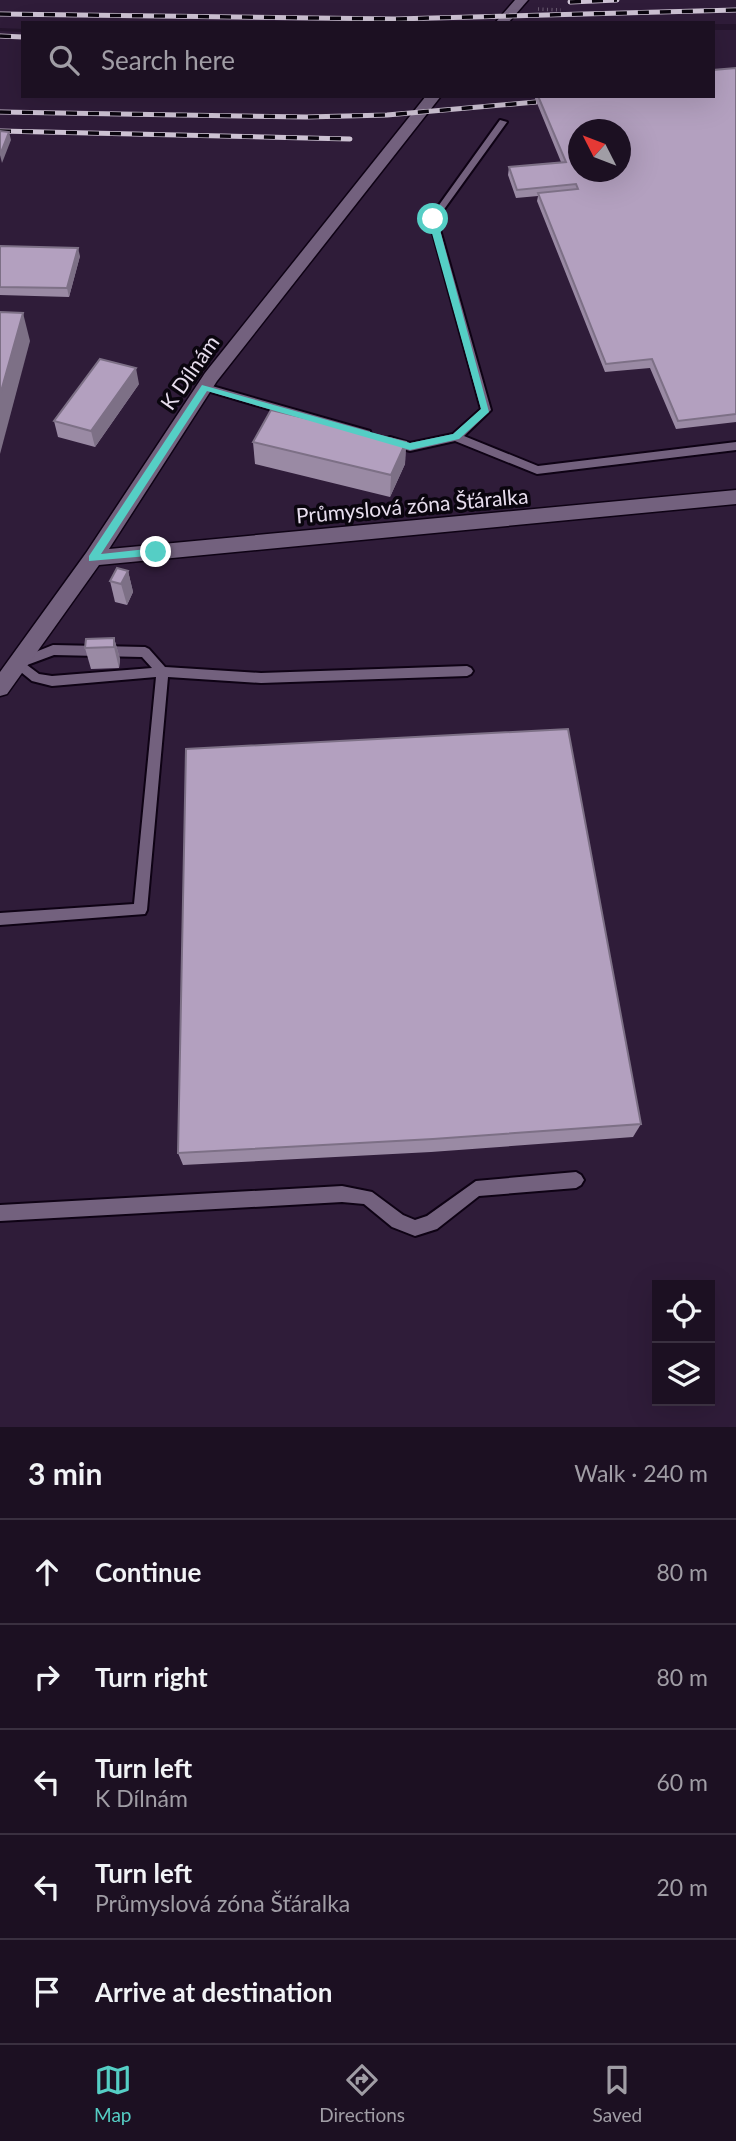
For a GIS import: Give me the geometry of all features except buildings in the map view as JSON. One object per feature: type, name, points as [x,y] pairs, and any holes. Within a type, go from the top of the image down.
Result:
[{"type":"street","points":[[502,21],[522,0]]},
{"type":"street","name":"K Dílnám","points":[[0,688],[93,558],[205,387],[365,179],[432,98]]},
{"type":"street","name":"Průmyslová zóna Šťáralka","points":[[93,558],[736,497]]},
{"type":"lane","points":[[384,439],[410,447],[456,437],[486,410],[433,219],[503,122]]},
{"type":"lane","points":[[205,387],[371,435]]},
{"type":"lane","points":[[456,437],[537,470],[736,446]]},
{"type":"lane","points":[[0,919],[140,910],[162,672],[145,652],[53,650],[17,664]]},
{"type":"lane","points":[[17,664],[36,678],[52,681],[162,672],[261,678],[467,671]]},
{"type":"lane","points":[[0,1213],[342,1194],[367,1197],[398,1221],[415,1228],[431,1223],[476,1189],[576,1180]]},
{"type":"shaded area","points":[[0,0],[736,0],[736,24],[715,24],[715,21],[21,21],[21,29],[0,28]]},
{"type":"shaded area","points":[[715,30],[736,30],[736,1427],[0,1427],[0,31],[21,32],[21,98],[715,98]]},
{"type":"railway","points":[[570,2],[617,0]]},
{"type":"railway","points":[[0,14],[395,19],[736,10]]},
{"type":"railway","points":[[0,36],[21,37]]},
{"type":"railway","points":[[0,112],[306,117],[387,115],[536,102]]},
{"type":"railway","points":[[0,131],[350,139]]},
{"type":"route","points":[[156,552],[93,558],[205,387],[410,447],[456,437],[486,410],[433,219]]}]
